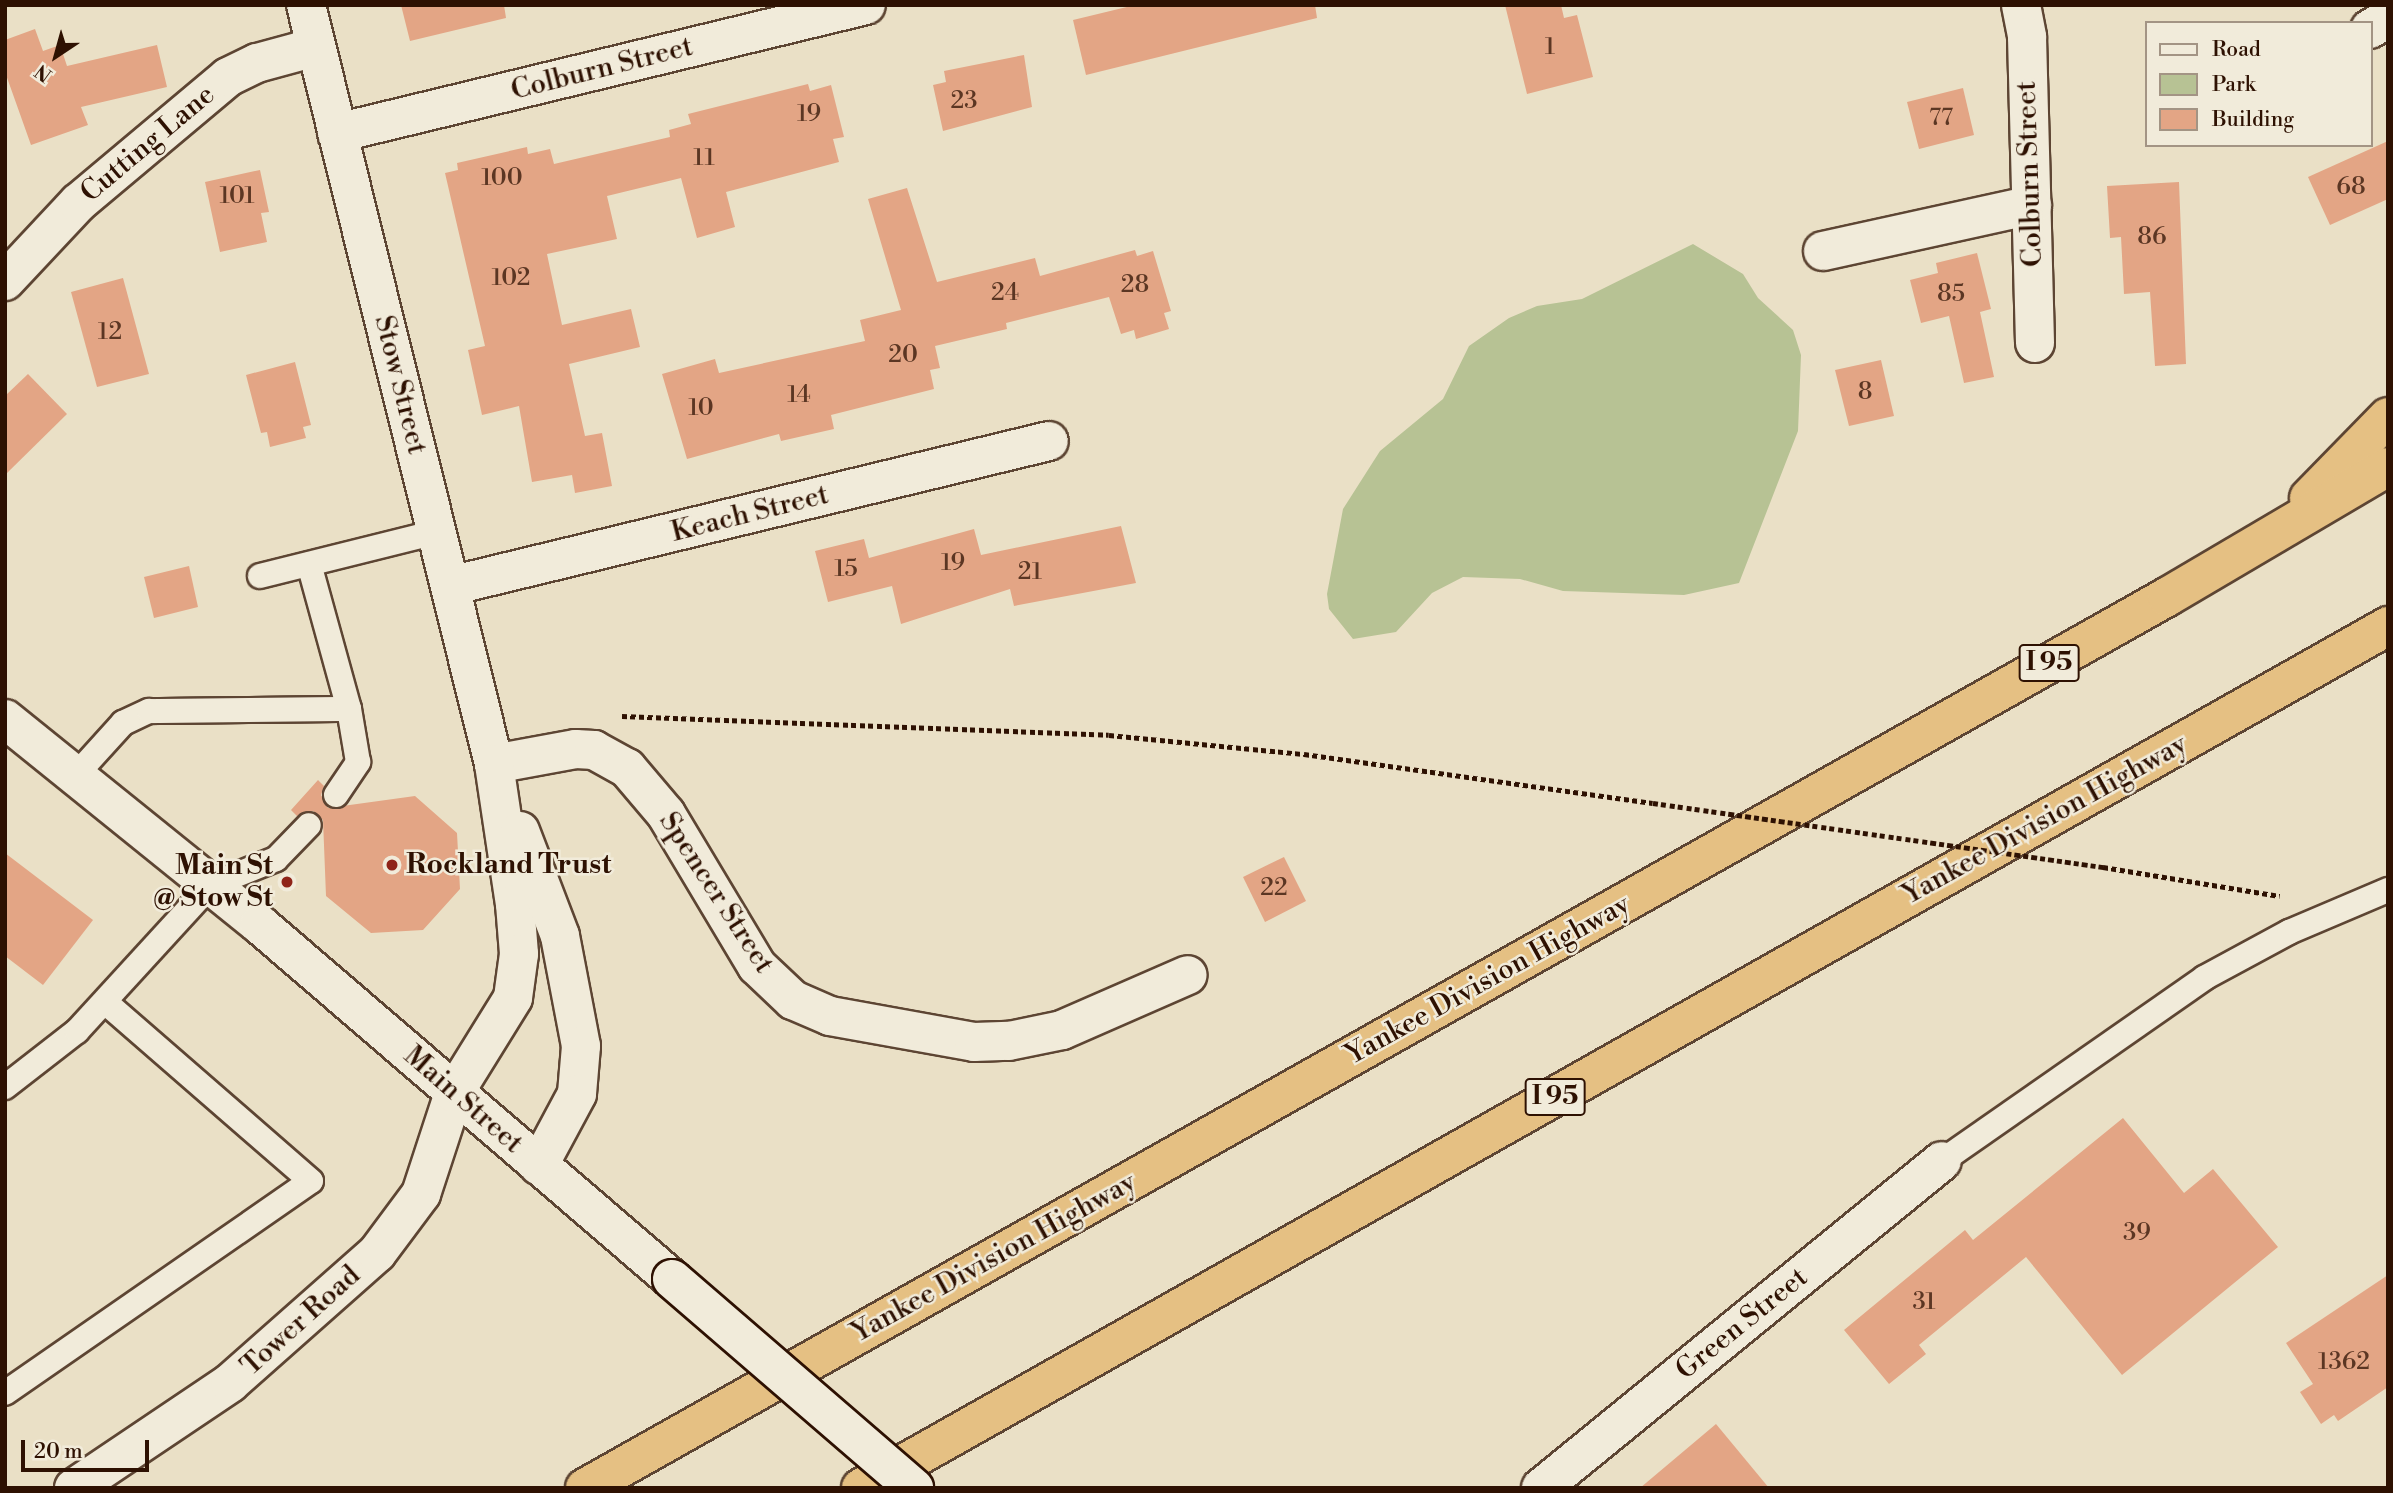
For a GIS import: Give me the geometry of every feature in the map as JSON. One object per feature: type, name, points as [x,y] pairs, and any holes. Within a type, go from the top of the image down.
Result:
[{"type":"highway","points":[[2274,535],[2388,417]]},
{"type":"highway","name":"Yankee Division Highway","points":[[585,1488],[2274,535],[2388,467]]},
{"type":"highway","name":"Yankee Division Highway","points":[[860,1488],[2388,626]]},
{"type":"street","name":"Stow Street","points":[[306,5],[494,764],[515,904],[518,978],[508,1010],[454,1093]]},
{"type":"street","name":"Colburn Street","points":[[337,133],[866,5]]},
{"type":"street","name":"Colburn Street","points":[[2021,5],[2027,37],[2035,343]]},
{"type":"street","points":[[2372,28],[2388,18]]},
{"type":"street","name":"Cutting Lane","points":[[6,280],[78,203],[228,76],[257,62],[316,47]]},
{"type":"street","points":[[1823,251],[2032,205]]},
{"type":"street","name":"Keach Street","points":[[450,586],[1049,441]]},
{"type":"street","name":"Main Street","points":[[5,719],[211,886],[914,1488]]},
{"type":"street","name":"Spencer Street","points":[[494,764],[576,749],[594,750],[628,768],[666,814],[757,966],[793,1000],[830,1016],[974,1042],[1009,1041],[1062,1030],[1188,975]]},
{"type":"street","name":"Stow Street","points":[[494,764],[560,936],[578,1012],[577,1094],[539,1165]]},
{"type":"street","name":"Tower Road","points":[[74,1488],[230,1383],[377,1252],[421,1194],[454,1093]]},
{"type":"street","name":"Green Street","points":[[1541,1488],[1942,1161]]},
{"type":"lane","points":[[260,576],[437,532]]},
{"type":"lane","points":[[309,564],[349,709],[358,762],[336,795]]},
{"type":"lane","points":[[75,776],[117,729],[149,711],[349,709]]},
{"type":"lane","points":[[5,1087],[77,1031],[211,886],[276,859],[309,825]]},
{"type":"lane","points":[[1942,1161],[2204,978],[2343,907],[2388,890]]},
{"type":"lane","points":[[5,1394],[310,1181],[105,1002]]},
{"type":"path","points":[[613,716],[1109,735],[1304,754],[2103,867],[2343,907]]},
{"type":"green space","points":[[1693,244],[1743,274],[1758,298],[1793,330],[1801,355],[1798,431],[1739,583],[1684,595],[1563,591],[1520,579],[1463,577],[1432,593],[1396,632],[1353,639],[1329,609],[1327,594],[1343,509],[1380,451],[1443,399],[1469,346],[1509,318],[1537,306],[1582,299]]},
{"type":"building","points":[[401,5],[504,5],[506,18],[410,41]]},
{"type":"building","points":[[1135,5],[1315,5],[1317,18],[1086,75],[1073,20]]},
{"type":"building","points":[[1505,5],[1561,5],[1564,18],[1577,15],[1593,77],[1527,94]]},
{"type":"building","points":[[35,29],[43,51],[60,45],[67,66],[157,45],[167,87],[81,107],[88,125],[31,145],[5,72],[5,40]]},
{"type":"building","points":[[1024,55],[1032,107],[943,131],[933,85],[946,82],[944,71]]},
{"type":"building","points":[[808,84],[810,91],[831,85],[844,137],[833,139],[839,162],[726,192],[735,227],[697,238],[681,178],[607,196],[617,239],[547,254],[562,325],[631,309],[640,347],[569,364],[585,436],[602,433],[612,486],[575,493],[572,475],[532,482],[519,406],[482,415],[468,350],[485,346],[445,173],[458,170],[457,163],[527,147],[528,154],[550,149],[554,164],[670,137],[669,130],[691,124],[688,114]]},
{"type":"building","points":[[1963,88],[1974,135],[1919,149],[1907,102]]},
{"type":"building","points":[[2388,141],[2388,199],[2330,225],[2308,177]]},
{"type":"building","points":[[260,170],[269,212],[261,213],[267,242],[220,252],[205,182]]},
{"type":"building","points":[[2179,182],[2186,364],[2155,366],[2150,292],[2124,294],[2121,237],[2110,238],[2107,186]]},
{"type":"building","points":[[907,188],[937,282],[1035,258],[1040,276],[1135,250],[1137,256],[1153,251],[1171,311],[1164,313],[1169,329],[1136,339],[1134,330],[1121,334],[1109,297],[1006,323],[1007,329],[935,346],[940,368],[930,370],[934,389],[831,415],[834,429],[781,441],[779,434],[687,459],[662,374],[715,359],[719,373],[865,341],[860,320],[901,310],[868,199]]},
{"type":"building","points":[[1977,253],[1991,309],[1980,312],[1994,377],[1964,383],[1949,316],[1921,323],[1910,280],[1938,273],[1936,263]]},
{"type":"building","points":[[123,278],[149,374],[97,387],[71,292]]},
{"type":"building","points":[[1881,360],[1894,416],[1849,426],[1835,370]]},
{"type":"building","points":[[295,362],[311,425],[303,427],[306,438],[270,447],[267,432],[261,433],[246,375]]},
{"type":"building","points":[[28,374],[67,414],[5,475],[5,396]]},
{"type":"building","points":[[1121,526],[1136,583],[1014,606],[1010,589],[901,624],[892,586],[828,602],[815,551],[864,539],[869,558],[974,529],[981,555]]},
{"type":"building","points":[[189,566],[198,607],[154,618],[144,577]]},
{"type":"building","name":"Rockland Trust","points":[[318,780],[324,786],[321,795],[328,808],[415,796],[457,833],[460,889],[423,930],[371,933],[326,896],[323,820],[313,811],[297,816],[291,810]]},
{"type":"building","points":[[5,853],[93,920],[43,985],[5,956]]},
{"type":"building","points":[[1284,857],[1306,901],[1265,922],[1243,877]]},
{"type":"building","points":[[2123,1118],[2184,1193],[2213,1169],[2278,1247],[2122,1375],[2026,1257],[1919,1345],[1926,1354],[1889,1384],[1844,1330],[1965,1230],[1973,1240]]},
{"type":"building","points":[[2388,1275],[2388,1387],[2338,1421],[2334,1415],[2321,1424],[2300,1392],[2313,1384],[2286,1343]]},
{"type":"building","points":[[1716,1424],[1769,1488],[1640,1488]]},
{"type":"place","name":"Rockland Trust","points":[[392,865]]},
{"type":"place","name":"Main St @ Stow St","points":[[287,882]]}]
